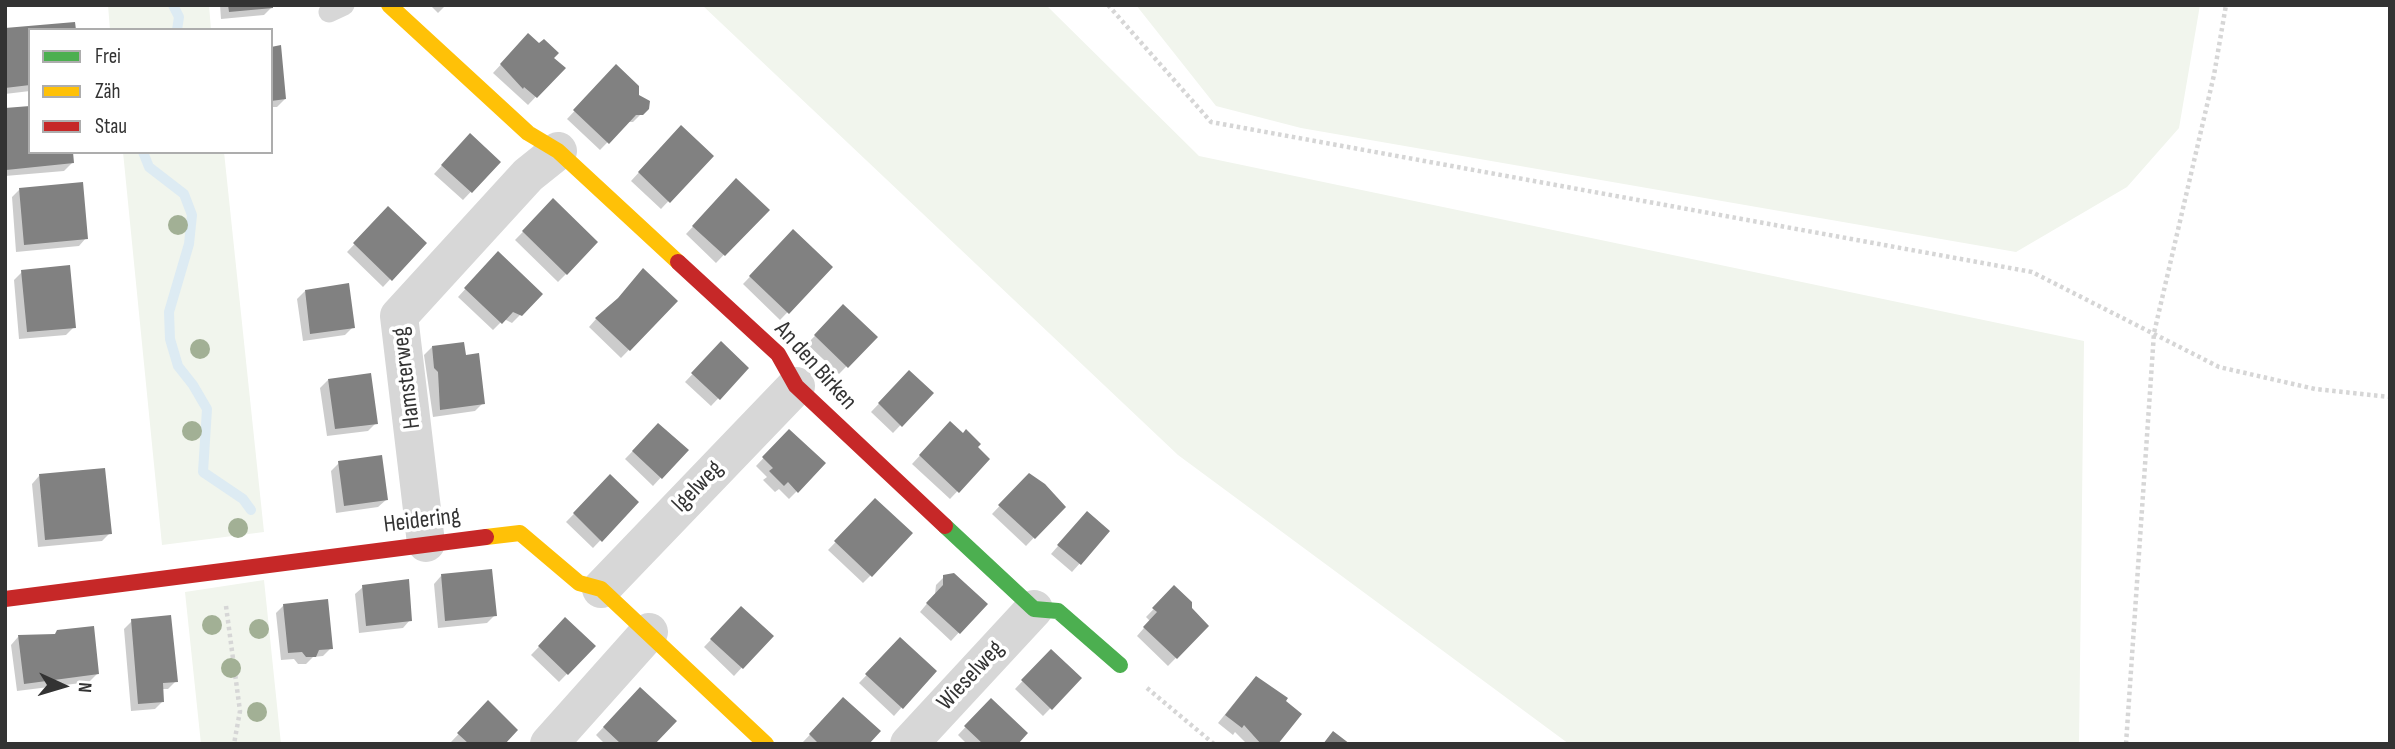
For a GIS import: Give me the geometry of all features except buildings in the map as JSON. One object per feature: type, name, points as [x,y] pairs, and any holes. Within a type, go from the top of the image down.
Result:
[{"type":"street","name":"An den Birken","points":[[389,5],[528,133],[558,151],[778,354],[796,386],[1034,609],[1059,611],[1120,665]]},
{"type":"street","name":"Hamsterweg","points":[[426,543],[399,316],[528,175],[558,151]]},
{"type":"street","name":"Igelweg","points":[[601,589],[796,386]]},
{"type":"street","name":"Heidering","points":[[5,599],[520,533],[579,583],[601,589],[766,744]]},
{"type":"street","name":"Wieselweg","points":[[909,744],[1034,609]]},
{"type":"street","points":[[549,744],[649,632]]},
{"type":"path","points":[[1108,5],[1211,122],[2032,272],[2219,367],[2315,388],[2390,397]]},
{"type":"path","points":[[2126,744],[2154,333],[2214,75],[2227,5]]},
{"type":"path","points":[[220,570],[240,711],[234,744]]},
{"type":"path","points":[[1120,665],[1214,744]]},
{"type":"shaded area","points":[[108,5],[209,5],[211,28],[110,28]]},
{"type":"shaded area","points":[[702,5],[1046,5],[1199,156],[2084,341],[2079,744],[1569,744],[1178,455]]},
{"type":"shaded area","points":[[1136,5],[2200,5],[2179,128],[2127,187],[2016,252],[1301,128],[1216,106]]},
{"type":"shaded area","points":[[123,154],[224,154],[264,532],[162,545]]},
{"type":"shaded area","points":[[264,580],[281,744],[201,744],[185,592]]},
{"type":"waterway","points":[[173,5],[179,17],[177,28]]},
{"type":"waterway","points":[[144,154],[149,167],[184,194],[192,215],[189,244],[169,312],[170,339],[178,366],[207,409],[203,472],[243,499],[251,510]]},
{"type":"traffic: fast","points":[[945,526],[1034,609],[1058,611],[1120,665]]},
{"type":"traffic: slow","points":[[389,5],[528,133],[558,151],[678,262]]},
{"type":"traffic: slow","points":[[486,537],[520,533],[579,583],[601,589],[766,744]]},
{"type":"traffic: jam","points":[[678,262],[778,354],[796,386],[945,526]]},
{"type":"traffic: jam","points":[[5,599],[486,537]]}]
